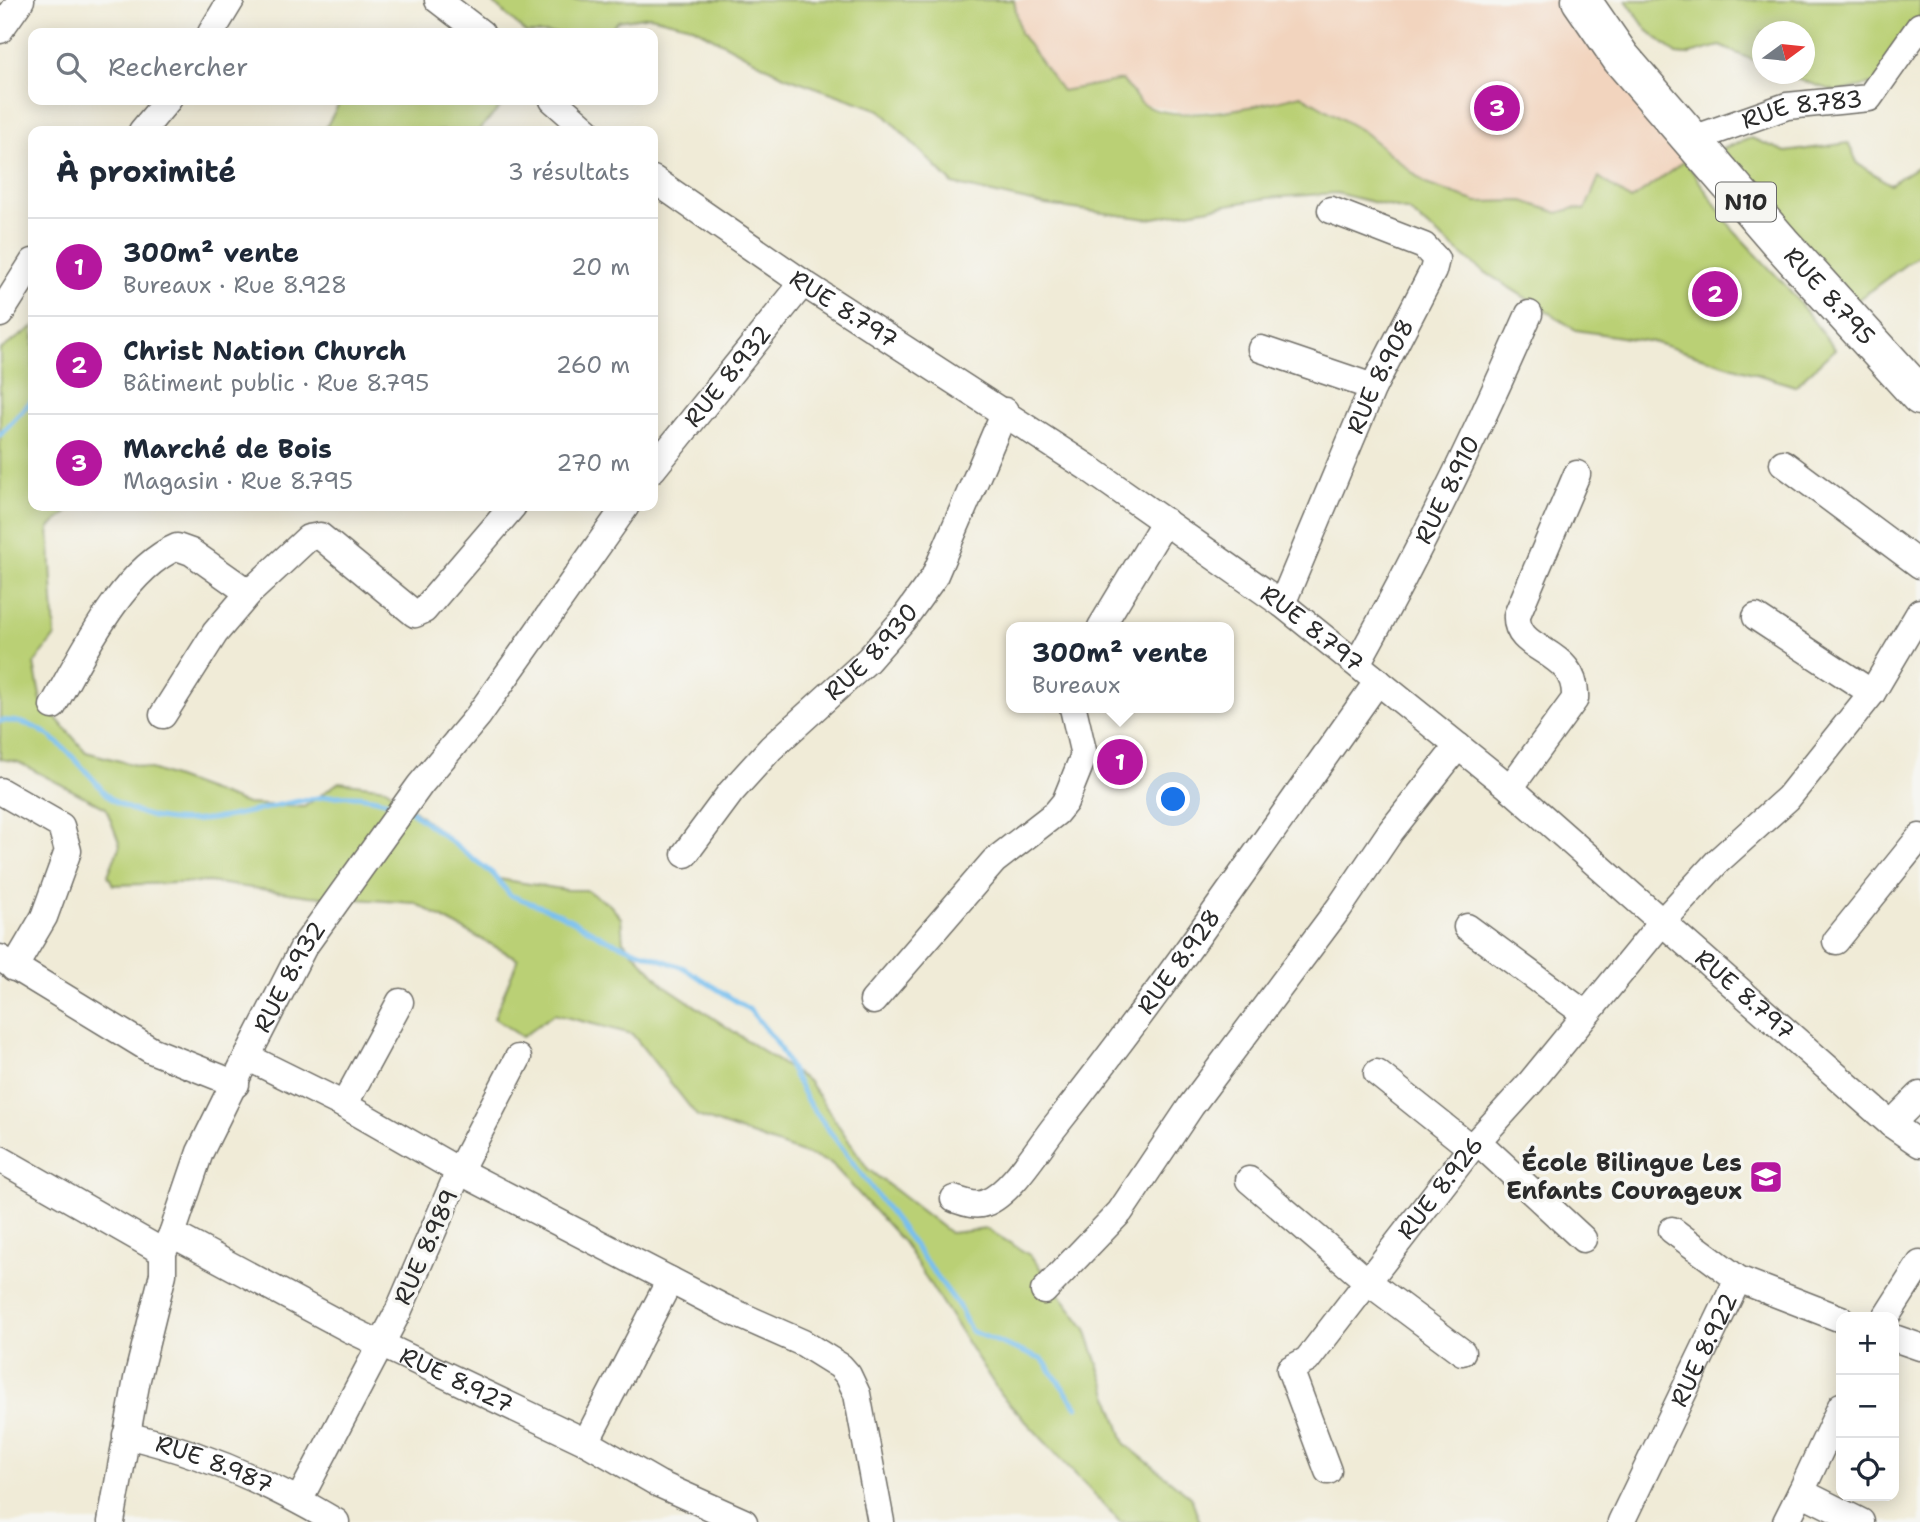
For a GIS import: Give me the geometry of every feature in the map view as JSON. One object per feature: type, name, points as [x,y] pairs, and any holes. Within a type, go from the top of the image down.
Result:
[{"type":"highway","name":"RUE 8.795","points":[[1581,0],[1621,58],[1780,243],[1920,396]]},
{"type":"street","points":[[0,30],[20,0]]},
{"type":"street","points":[[214,28],[231,0]]},
{"type":"street","points":[[438,0],[474,28]]},
{"type":"street","name":"RUE 8.783","points":[[1693,139],[1787,106],[1869,98],[1920,26]]},
{"type":"street","points":[[146,126],[164,105]]},
{"type":"street","points":[[559,105],[582,126]]},
{"type":"street","name":"RUE 8.797","points":[[658,182],[803,284],[1005,411],[1165,521],[1233,573],[1282,604],[1510,788],[1891,1124],[1920,1144]]},
{"type":"street","name":"RUE 8.908","points":[[1282,604],[1373,387],[1433,271],[1436,259],[1424,246],[1331,210]]},
{"type":"street","points":[[0,314],[28,270]]},
{"type":"street","name":"RUE 8.932","points":[[661,443],[803,284]]},
{"type":"street","name":"RUE 8.910","points":[[1358,663],[1410,569],[1470,446],[1529,314]]},
{"type":"street","points":[[1261,349],[1373,387]]},
{"type":"street","name":"RUE 8.930","points":[[685,854],[732,792],[771,748],[859,670],[903,620],[934,577],[1005,411]]},
{"type":"street","points":[[1783,463],[1920,565]]},
{"type":"street","points":[[1510,788],[1574,699],[1575,685],[1568,668],[1521,634],[1516,625],[1517,615],[1577,474]]},
{"type":"street","points":[[163,715],[215,633],[249,593],[308,538],[320,536],[415,614],[424,610],[509,511]]},
{"type":"street","name":"RUE 8.932","points":[[111,1522],[126,1435],[163,1274],[167,1243],[200,1152],[236,1084],[247,1057],[303,948],[420,785],[478,716],[622,511]]},
{"type":"street","points":[[1104,622],[1165,521]]},
{"type":"street","points":[[53,706],[123,591],[165,551],[177,547],[191,552],[249,593]]},
{"type":"street","name":"RUE 8.926","points":[[1328,1471],[1290,1369],[1307,1360],[1474,1145],[1531,1082],[1584,1013],[1662,922],[1718,861],[1788,798],[1872,693],[1920,612]]},
{"type":"street","points":[[1756,617],[1872,693]]},
{"type":"street","name":"RUE 8.928","points":[[954,1199],[967,1204],[985,1203],[1008,1185],[1026,1165],[1125,1039],[1378,681]]},
{"type":"street","points":[[873,1001],[994,861],[1056,813],[1065,802],[1084,755],[1074,713]]},
{"type":"street","points":[[1044,1291],[1121,1212],[1191,1106],[1339,908],[1391,831],[1458,746]]},
{"type":"street","points":[[0,792],[61,826],[68,851],[44,917],[7,963],[151,1050],[236,1084]]},
{"type":"street","points":[[1836,941],[1920,837]]},
{"type":"street","points":[[1466,927],[1584,1013]]},
{"type":"street","points":[[344,1105],[400,1002]]},
{"type":"street","name":"RUE 8.989","points":[[247,1057],[344,1105],[459,1171],[398,1312],[299,1500]]},
{"type":"street","points":[[518,1058],[459,1171],[670,1280],[803,1343],[848,1375],[857,1394],[881,1522]]},
{"type":"street","points":[[1377,1073],[1474,1145],[1583,1239]]},
{"type":"street","points":[[1891,1124],[1920,1095]]},
{"type":"street","name":"RUE 8.927","points":[[0,1159],[167,1243],[586,1442],[659,1484],[744,1522]]},
{"type":"street","points":[[1249,1180],[1367,1281],[1462,1352]]},
{"type":"street","points":[[1672,1230],[1738,1279]]},
{"type":"street","points":[[1889,1312],[1920,1264]]},
{"type":"street","name":"RUE 8.922","points":[[1621,1522],[1738,1279],[1836,1316]]},
{"type":"street","points":[[586,1442],[670,1280]]},
{"type":"street","points":[[1899,1340],[1920,1348]]},
{"type":"street","points":[[1786,1522],[1836,1417]]},
{"type":"street","name":"RUE 8.987","points":[[126,1435],[185,1452],[299,1500],[336,1522]]},
{"type":"street","points":[[1801,1492],[1861,1522]]},
{"type":"shaded area","points":[[1014,0],[1587,0],[1703,145],[1671,174],[1631,200],[1558,213],[1523,201],[1477,202],[1426,184],[1364,132],[1301,95],[1262,106],[1183,112],[1143,104],[1122,80],[1062,91],[1020,33]]},
{"type":"green space","points":[[490,0],[1014,0],[1020,33],[1062,91],[1122,80],[1144,105],[1159,111],[1178,113],[1222,111],[1301,95],[1364,132],[1426,184],[1477,202],[1523,201],[1558,213],[1574,208],[1585,210],[1599,177],[1631,200],[1685,161],[1734,231],[1787,287],[1835,349],[1795,386],[1653,342],[1576,330],[1477,267],[1409,211],[1336,193],[1267,198],[1148,219],[1045,205],[953,184],[880,110],[784,76],[691,26],[650,16],[618,21],[611,28],[521,28]]},
{"type":"green space","points":[[1626,0],[1920,0],[1920,32],[1876,83],[1838,92],[1812,84],[1815,84],[1815,21],[1752,21],[1752,60],[1720,46],[1686,55],[1676,54],[1647,30]]},
{"type":"green space","points":[[338,105],[502,105],[483,126],[327,126]]},
{"type":"green space","points":[[1751,138],[1786,152],[1848,143],[1858,164],[1890,184],[1920,165],[1920,254],[1856,301],[1721,149]]},
{"type":"green space","points":[[28,330],[28,511],[69,511],[49,528],[55,636],[34,664],[41,701],[86,752],[154,770],[247,804],[304,807],[339,782],[386,788],[499,879],[567,890],[586,890],[610,905],[621,918],[623,941],[664,985],[809,1082],[868,1169],[950,1233],[987,1229],[1031,1256],[1086,1329],[1125,1444],[1191,1497],[1200,1522],[1120,1522],[1001,1395],[903,1242],[831,1163],[697,1116],[632,1034],[554,1014],[522,1037],[494,1018],[518,959],[415,903],[310,896],[209,882],[113,885],[108,875],[120,845],[106,808],[18,762],[0,759],[0,350]]},
{"type":"waterway","points":[[0,435],[28,404]]},
{"type":"waterway","points":[[0,721],[29,725],[42,731],[64,748],[110,798],[127,808],[153,817],[183,821],[214,819],[336,796],[366,797],[396,805]]},
{"type":"waterway","points":[[411,811],[493,874],[510,895],[558,913],[608,940],[684,968],[750,1010],[777,1043],[808,1102],[958,1305],[971,1331],[1043,1360],[1077,1407]]},
{"type":"place","name":"Marché de Bois","points":[[1497,108]]},
{"type":"place","name":"Christ Nation Church","points":[[1715,294]]},
{"type":"place","name":"300m² vente","points":[[1120,762]]},
{"type":"place","name":"École Bilingue Les Enfants Courageux","points":[[1766,1177]]}]
